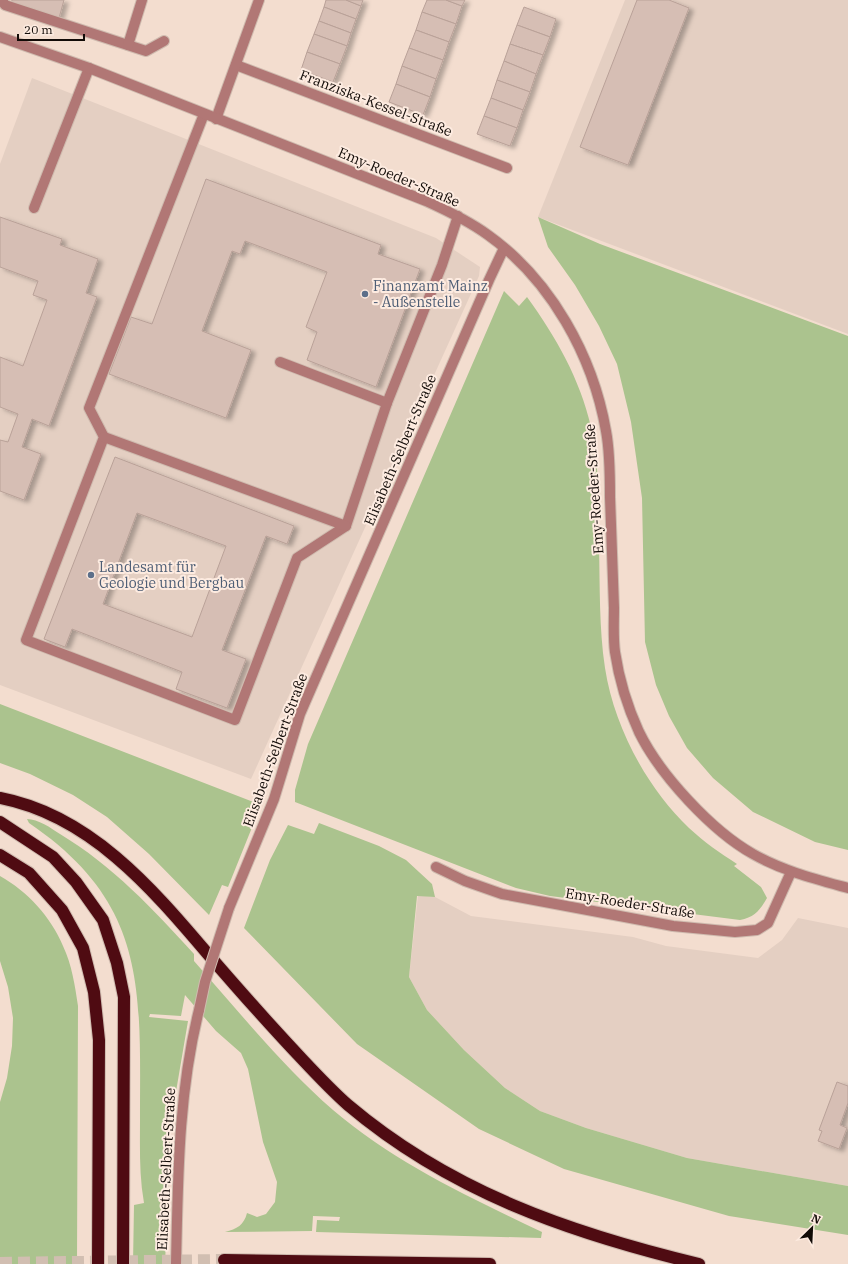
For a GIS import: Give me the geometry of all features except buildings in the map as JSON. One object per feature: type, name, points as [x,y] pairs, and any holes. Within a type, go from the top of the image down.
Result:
[{"type":"highway","points":[[0,798],[20,802],[50,814],[84,833],[123,862],[160,898],[267,1022],[319,1077],[347,1104],[405,1147],[448,1174],[526,1212],[644,1251],[699,1264]]},
{"type":"highway","points":[[0,822],[53,857],[76,882],[103,920],[117,963],[124,997],[123,1264]]},
{"type":"highway","points":[[0,855],[29,873],[62,910],[83,948],[94,992],[100,1040],[98,1264]]},
{"type":"highway","points":[[224,1260],[490,1264]]},
{"type":"street","points":[[2,0],[6,5],[146,52],[164,41]]},
{"type":"street","points":[[128,45],[142,0]]},
{"type":"street","points":[[216,118],[259,0]]},
{"type":"street","name":"Emy-Roeder-Straße","points":[[0,37],[89,68],[426,201],[458,216],[488,235],[504,248],[524,268],[558,309],[596,386],[607,433],[615,651],[625,694],[640,733],[663,770],[699,811],[728,837],[751,853],[791,872],[848,888]]},
{"type":"street","name":"Franziska-Kessel-Straße","points":[[236,65],[507,168]]},
{"type":"street","points":[[34,208],[89,68]]},
{"type":"street","points":[[204,114],[89,408],[104,437],[346,526]]},
{"type":"street","points":[[104,437],[26,640],[235,720],[297,558],[346,526],[387,403],[442,265],[458,216]]},
{"type":"street","name":"Elisabeth-Selbert-Straße","points":[[176,1264],[178,1165],[184,1085],[205,982],[229,908],[274,799],[300,714],[504,248]]},
{"type":"street","points":[[280,362],[387,403]]},
{"type":"street","name":"Emy-Roeder-Straße","points":[[436,867],[465,881],[502,894],[673,926],[735,932],[757,930],[768,923],[791,872]]},
{"type":"shaded area","points":[[625,0],[848,0],[848,334],[538,217]]},
{"type":"shaded area","points":[[32,78],[436,238],[480,267],[479,276],[251,779],[0,685],[0,164]]},
{"type":"shaded area","points":[[418,895],[435,897],[471,916],[633,937],[666,946],[758,958],[782,940],[798,918],[848,928],[848,1186],[687,1158],[586,1128],[540,1111],[505,1088],[464,1050],[427,1010],[409,977]]},
{"type":"green space","points":[[538,217],[600,244],[848,336],[848,850],[815,842],[753,812],[713,778],[687,748],[669,716],[656,685],[645,642],[642,498],[631,422],[617,364],[599,326],[575,285],[548,247]]},
{"type":"green space","points":[[504,291],[519,306],[527,297],[548,327],[574,375],[591,427],[597,472],[600,608],[603,653],[609,690],[624,733],[646,775],[673,812],[689,828],[712,847],[737,864],[734,866],[761,887],[767,898],[753,915],[745,919],[740,920],[550,896],[516,888],[295,802],[295,790],[308,744]]},
{"type":"green space","points":[[0,704],[261,805],[228,887],[222,885],[209,915],[149,854],[107,817],[73,795],[30,774],[0,763]]},
{"type":"green space","points":[[27,819],[36,820],[44,824],[79,846],[132,889],[194,954],[194,961],[261,1038],[314,1093],[333,1110],[357,1129],[407,1163],[487,1206],[542,1232],[541,1238],[316,1232],[317,1220],[339,1221],[340,1217],[313,1216],[312,1231],[225,1232],[239,1226],[244,1221],[247,1213],[257,1217],[266,1214],[275,1202],[277,1182],[263,1142],[248,1069],[241,1053],[216,1031],[185,995],[181,1016],[150,1014],[149,1017],[188,1021],[171,1121],[165,1264],[133,1264],[134,1205],[144,1203],[140,1161],[139,1029],[136,990],[129,953],[116,918],[97,885],[68,854],[29,823]]},
{"type":"green space","points":[[319,823],[379,846],[406,860],[432,884],[435,897],[417,896],[409,977],[427,1010],[464,1050],[505,1088],[540,1111],[586,1128],[687,1158],[848,1186],[848,1235],[729,1216],[564,1169],[479,1129],[357,1044],[244,928],[270,860],[288,825],[314,834]]},
{"type":"green space","points":[[0,876],[20,889],[29,897],[52,925],[66,953],[74,983],[78,1006],[77,1264],[0,1264],[0,1102],[7,1078],[12,1046],[13,1018],[8,987],[0,961]]},
{"type":"tunnel","points":[[0,1263],[224,1260]]},
{"type":"place","name":"Finanzamt Mainz - Außenstelle","points":[[365,294]]},
{"type":"place","name":"Landesamt für Geologie und Bergbau","points":[[91,575]]}]
